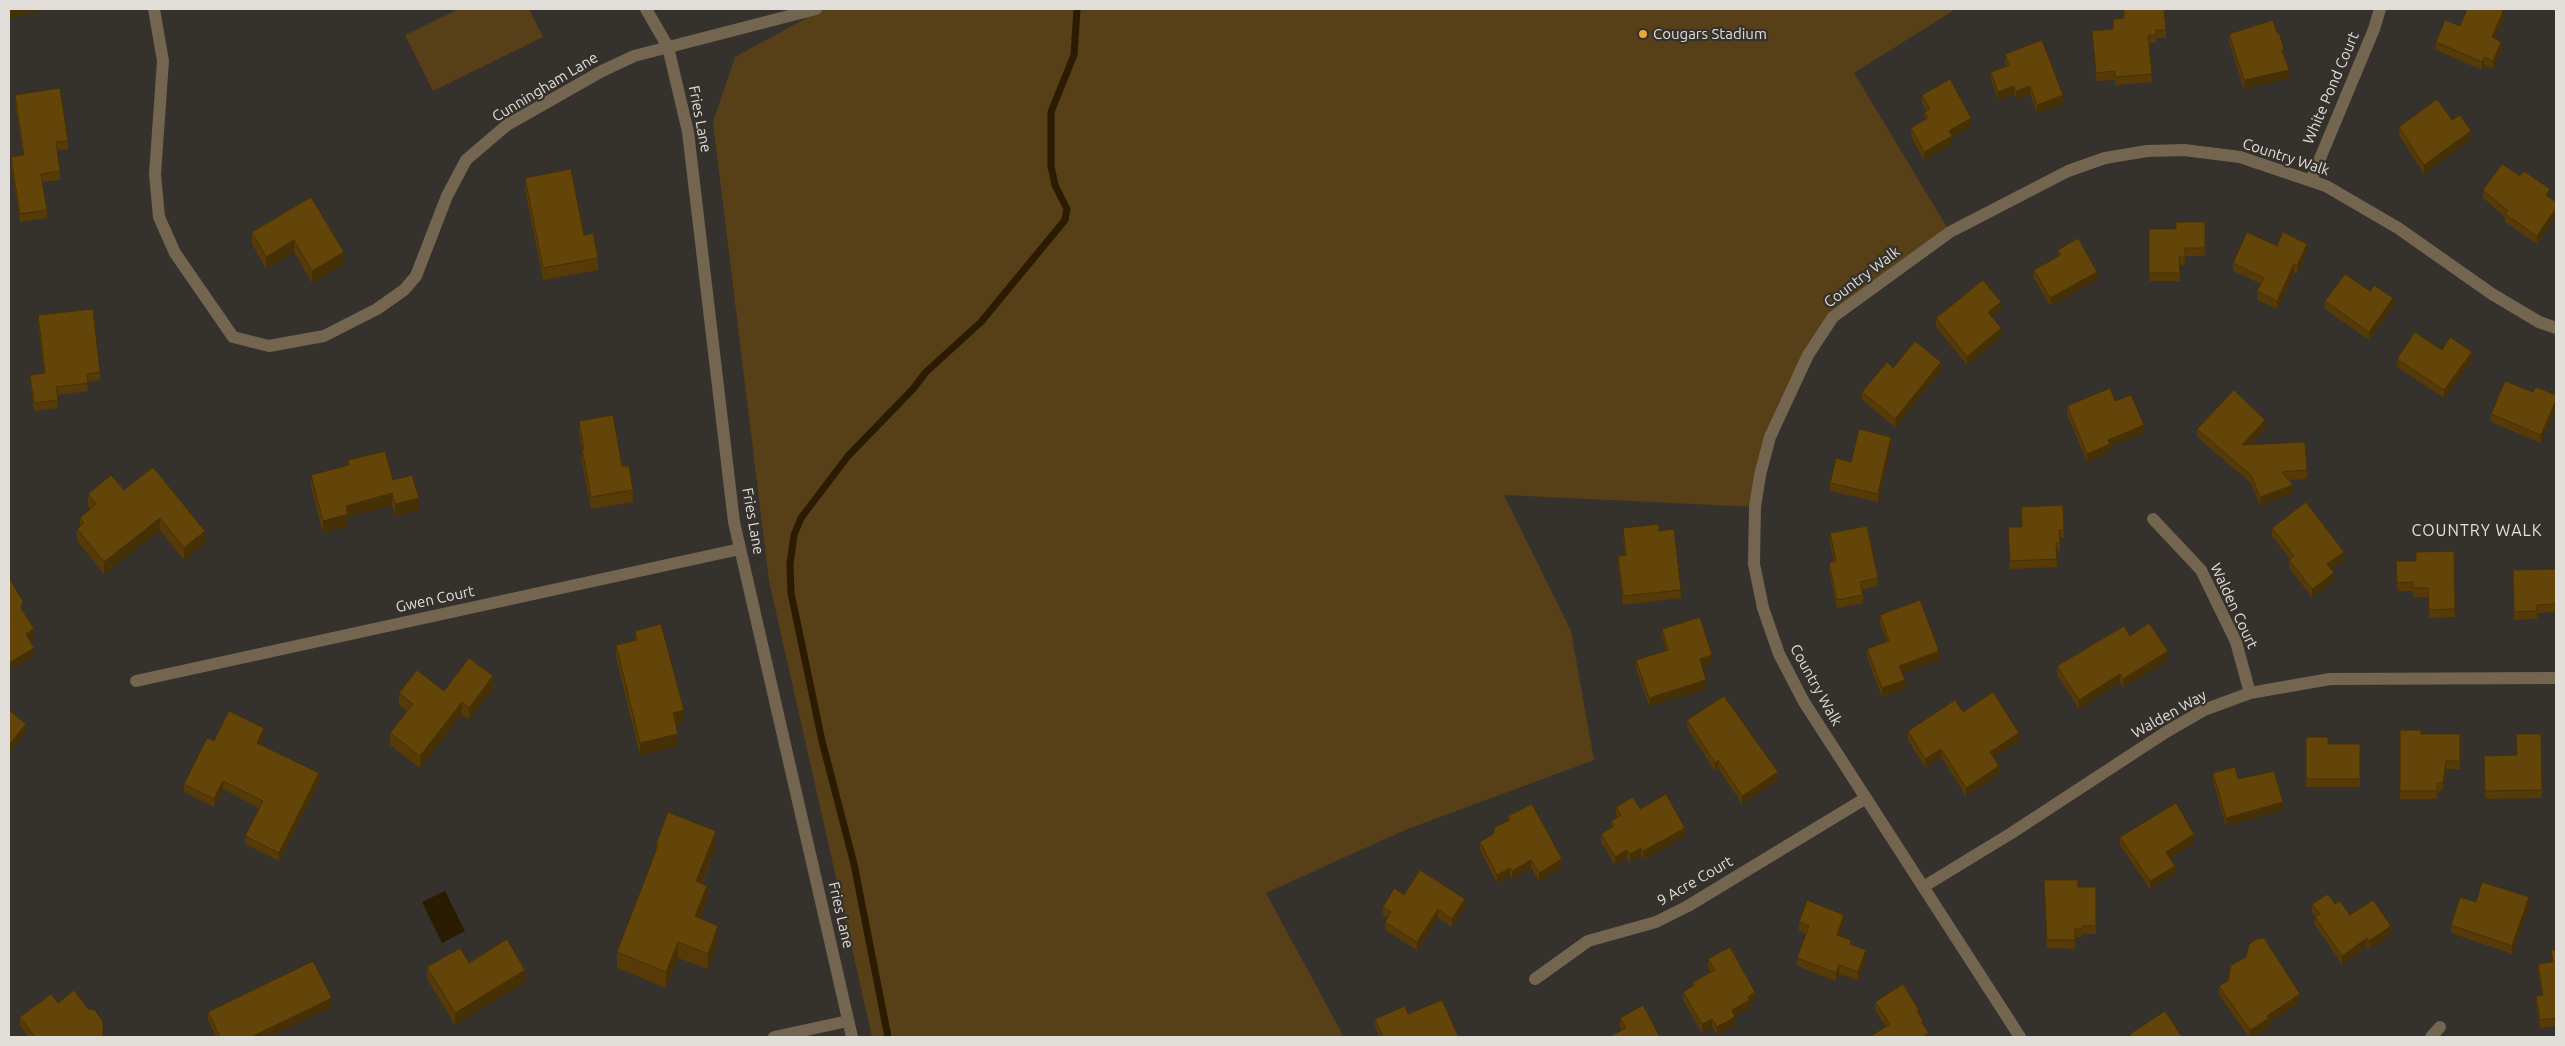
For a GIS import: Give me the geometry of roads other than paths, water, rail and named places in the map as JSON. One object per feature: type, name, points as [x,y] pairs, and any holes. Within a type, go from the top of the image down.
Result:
[{"type":"street","name":"Cunningham Lane","points":[[154,9],[163,61],[155,174],[159,217],[175,253],[233,337],[269,346],[324,336],[378,309],[404,290],[416,276],[447,196],[466,160],[507,125],[602,71],[634,56],[816,9]]},
{"type":"street","name":"Fries Lane","points":[[646,9],[668,47],[688,132],[733,512],[852,1037]]},
{"type":"street","name":"White Pond Court","points":[[2310,180],[2374,29],[2380,9]]},
{"type":"street","name":"Country Walk","points":[[2020,1037],[1804,702],[1778,654],[1763,608],[1754,564],[1755,507],[1770,437],[1808,356],[1833,317],[1950,232],[2068,171],[2105,158],[2147,151],[2184,150],[2240,158],[2326,186],[2398,228],[2492,294],[2539,322],[2556,328]]},
{"type":"street","name":"Walden Court","points":[[2153,519],[2202,570],[2236,642],[2250,693]]},
{"type":"street","name":"Gwen Court","points":[[136,681],[740,549]]},
{"type":"street","name":"Walden Way","points":[[1923,886],[2010,834],[2166,732],[2204,710],[2250,693],[2330,679],[2556,678]]},
{"type":"street","name":"9 Acre Court","points":[[1535,979],[1588,941],[1656,922],[1688,906],[1866,798]]},
{"type":"street","points":[[774,1037],[848,1021]]},
{"type":"street","points":[[2431,1037],[2440,1027]]},
{"type":"waterway","points":[[888,1037],[854,864],[822,741],[791,593],[790,564],[794,535],[801,518],[848,456],[913,389],[926,372],[981,322],[1065,220],[1067,209],[1055,185],[1051,166],[1051,112],[1074,55],[1077,9]]},
{"type":"place","name":"Cougars Stadium","points":[[1643,34]]},
{"type":"district","name":"COUNTRY WALK","points":[[2477,531]]}]
